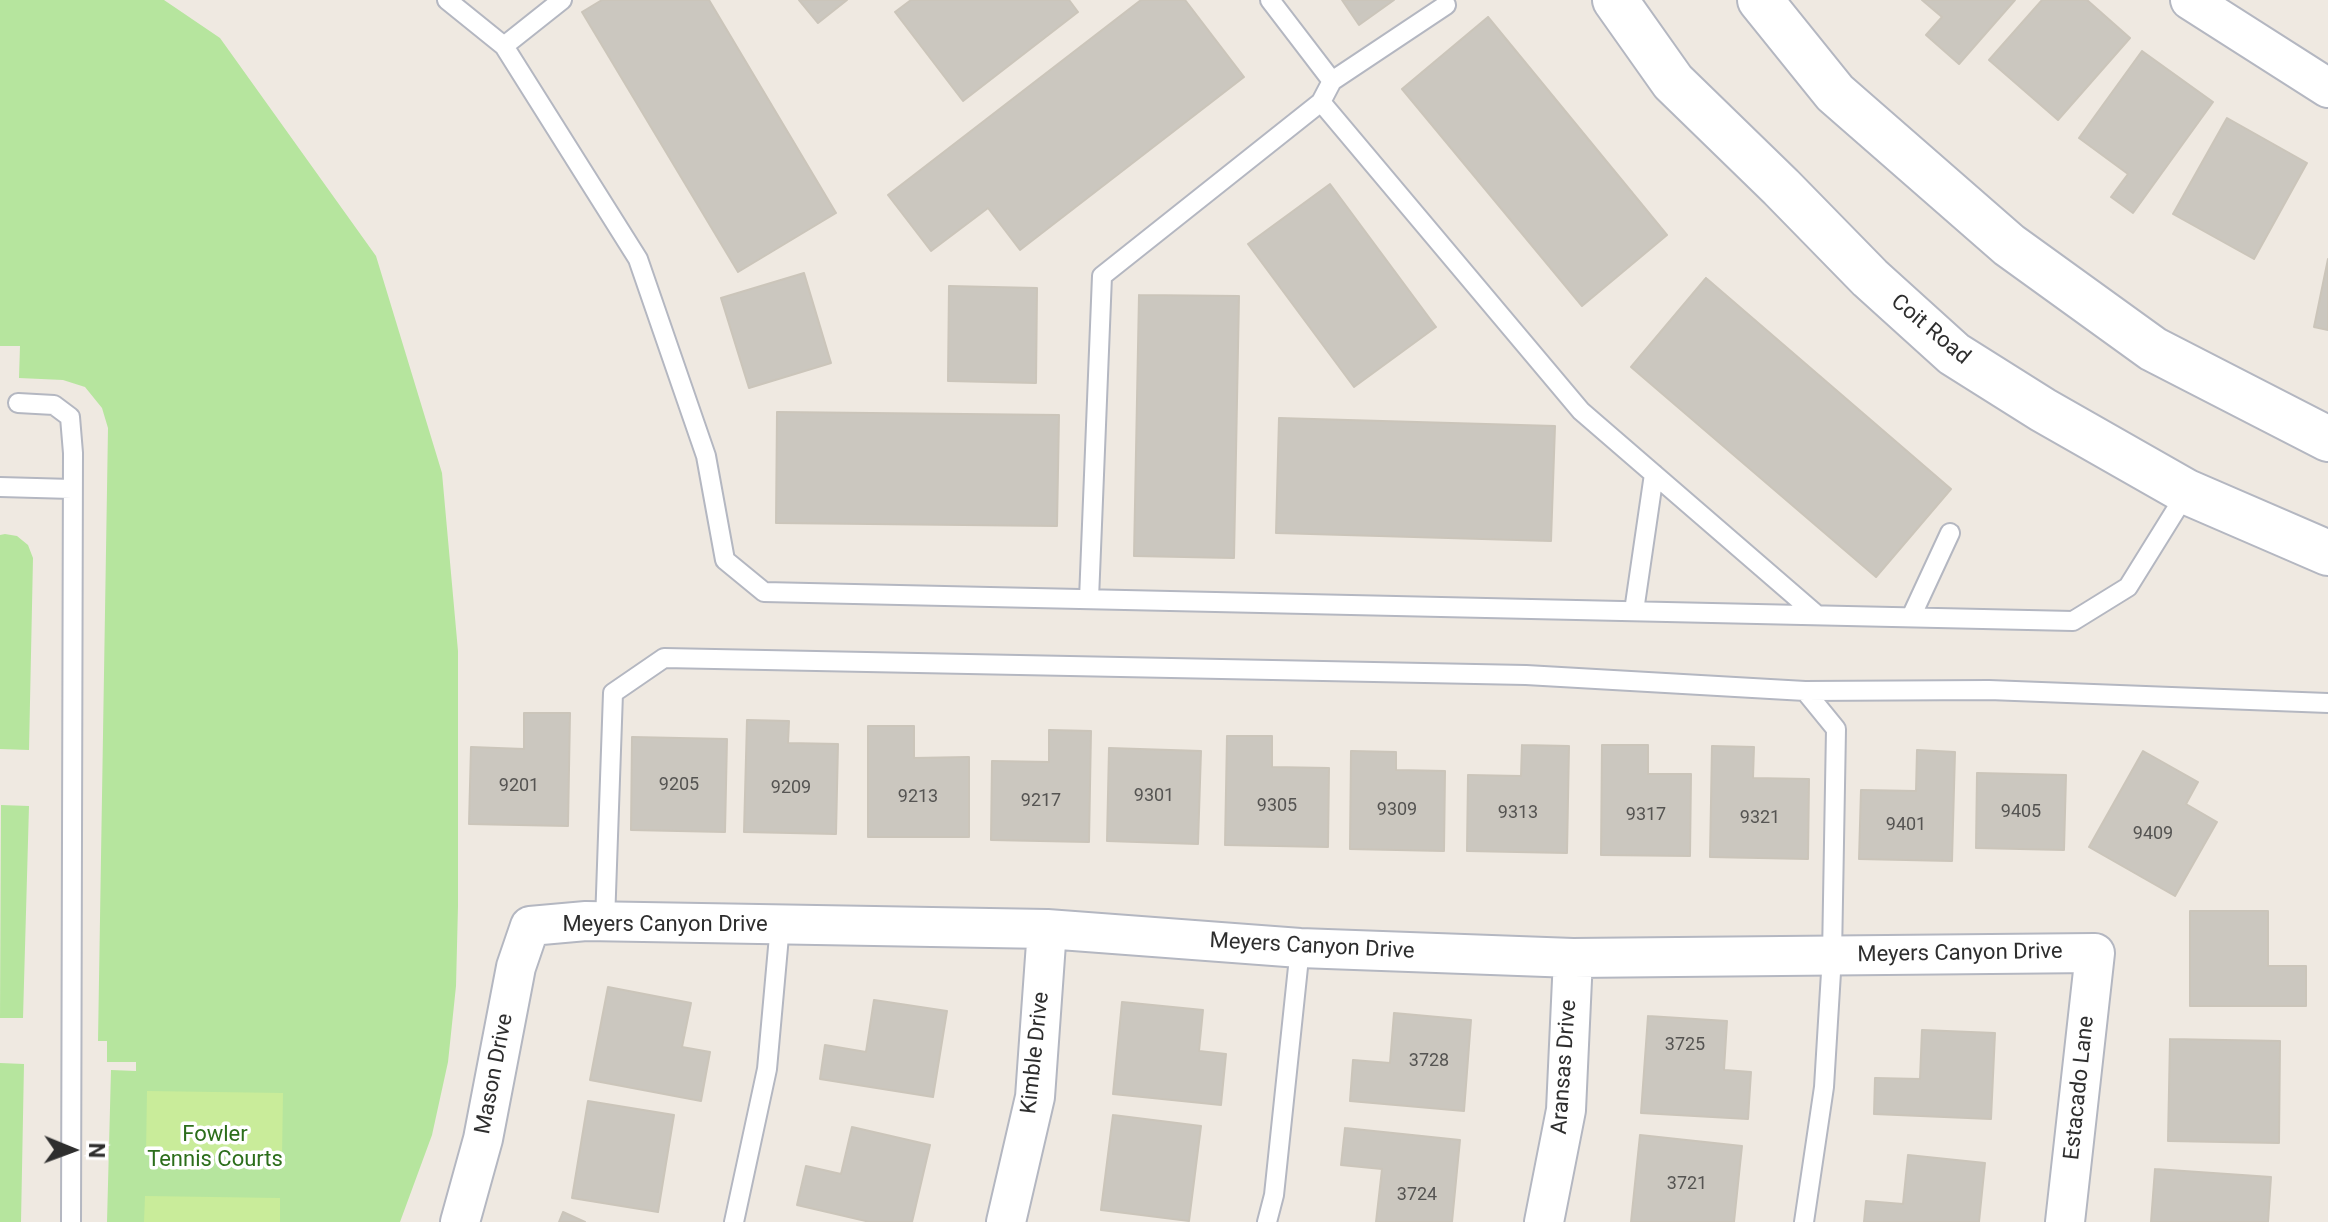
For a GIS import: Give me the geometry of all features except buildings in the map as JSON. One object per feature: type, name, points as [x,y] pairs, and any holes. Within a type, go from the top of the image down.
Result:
[{"type":"main road","name":"Coit Road","points":[[1615,0],[1673,82],[1870,278],[1954,354],[2043,410],[2187,492],[2328,553]]},
{"type":"main road","points":[[1760,0],[1835,93],[2009,245],[2153,349],[2328,439]]},
{"type":"street","points":[[2190,0],[2328,88]]},
{"type":"street","name":"Meyers Canyon Drive","points":[[530,926],[605,922],[1047,929],[1300,948],[1573,958],[2095,953]]},
{"type":"street","name":"Mason Drive","points":[[460,1222],[483,1139],[516,967],[530,926]]},
{"type":"street","name":"Kimble Drive","points":[[1006,1222],[1035,1097],[1047,929]]},
{"type":"street","name":"Estacado Lane","points":[[2065,1222],[2095,953]]},
{"type":"street","name":"Aransas Drive","points":[[1544,1222],[1566,1110],[1573,958]]},
{"type":"lane","points":[[447,0],[504,46],[638,259],[706,456],[725,560],[764,592],[2073,621],[2128,587],[2187,492]]},
{"type":"lane","points":[[504,46],[562,0]]},
{"type":"lane","points":[[1270,0],[1332,81]]},
{"type":"lane","points":[[1089,599],[1102,276],[1321,102],[1332,81],[1446,5]]},
{"type":"lane","points":[[1321,102],[1581,411],[1817,615]]},
{"type":"lane","points":[[18,403],[54,405],[70,417],[73,453],[71,1222]]},
{"type":"lane","points":[[1634,611],[1654,474]]},
{"type":"lane","points":[[0,487],[72,489]]},
{"type":"lane","points":[[1911,617],[1950,533]]},
{"type":"lane","points":[[605,922],[613,693],[664,658],[1526,675],[1805,691],[1989,690],[2328,703]]},
{"type":"lane","points":[[1804,1222],[1824,1087],[1832,956],[1836,729],[1805,691]]},
{"type":"lane","points":[[734,1222],[767,1069],[780,925]]},
{"type":"lane","points":[[1267,1222],[1274,1195],[1300,948]]},
{"type":"green space","name":"Fowler Tennis Courts","points":[[0,0],[164,0],[220,38],[376,256],[442,473],[458,651],[456,986],[448,1062],[432,1135],[400,1222],[107,1222],[111,1070],[136,1071],[136,1062],[107,1062],[107,1041],[98,1041],[108,428],[102,408],[85,387],[63,380],[19,378],[20,346],[0,346]]},
{"type":"green space","points":[[0,535],[17,536],[28,545],[33,558],[29,750],[0,749]]},
{"type":"green space","points":[[1,805],[29,806],[23,1018],[0,1018]]},
{"type":"green space","points":[[0,1063],[24,1064],[21,1222],[0,1222]]},
{"type":"green space","name":"Fowler Tennis Courts","points":[[147,1091],[283,1093],[282,1157],[146,1155]]},
{"type":"green space","points":[[145,1196],[280,1198],[280,1222],[144,1222]]}]
